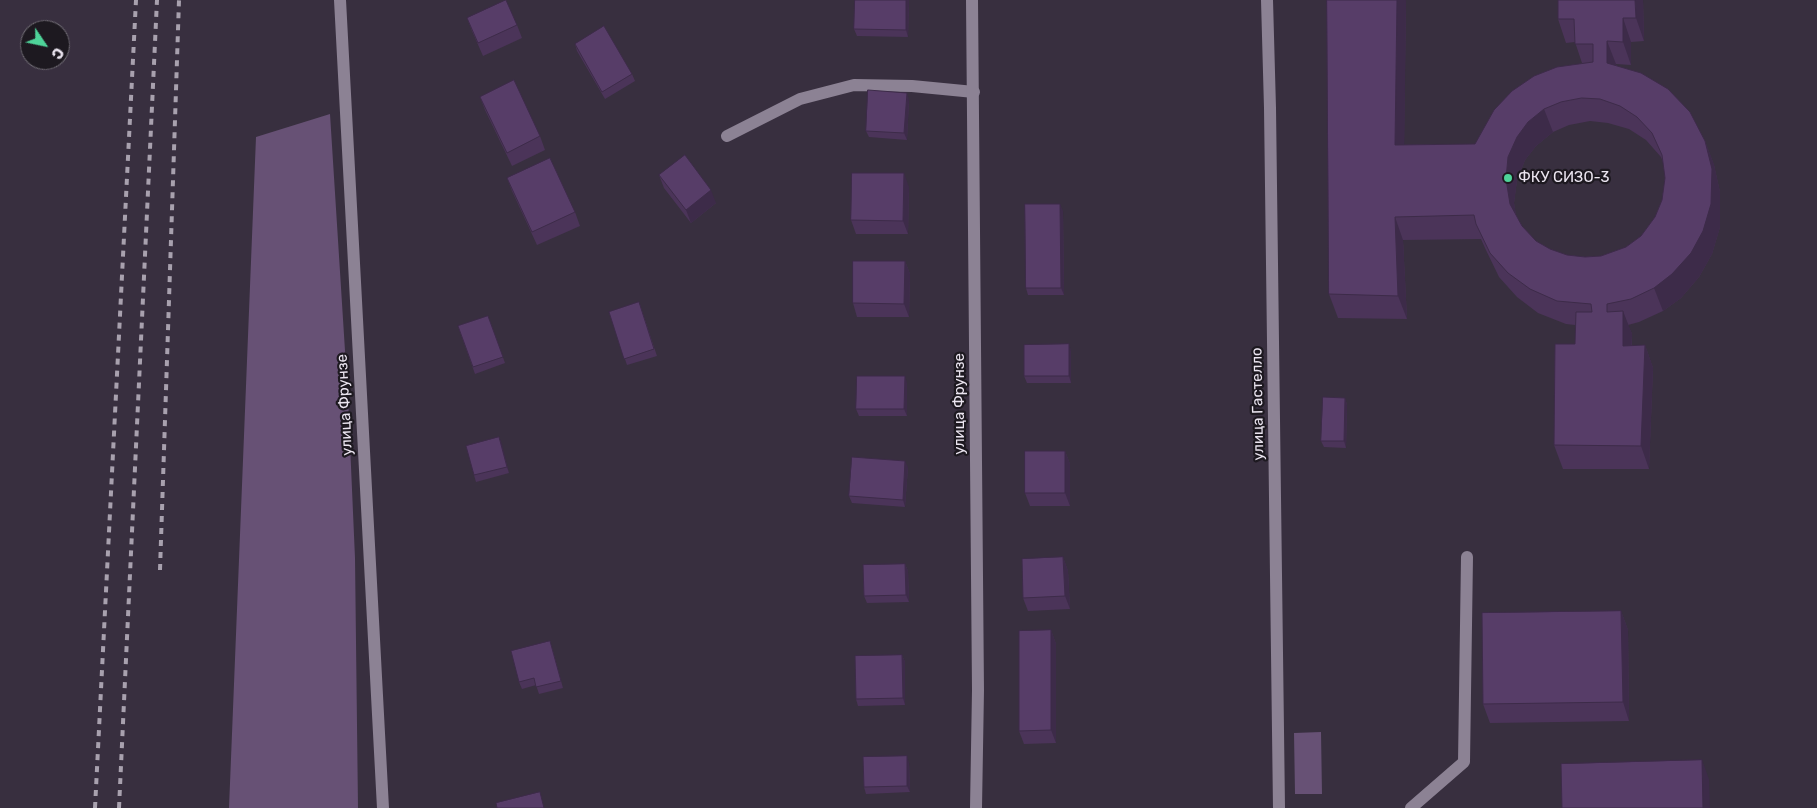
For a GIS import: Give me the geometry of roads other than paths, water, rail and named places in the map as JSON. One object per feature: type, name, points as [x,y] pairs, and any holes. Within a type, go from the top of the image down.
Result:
[{"type":"street","name":"улица Фрунзе","points":[[340,0],[383,808]]},
{"type":"street","name":"улица Фрунзе","points":[[972,0],[978,690],[976,808]]},
{"type":"street","name":"улица Гастелло","points":[[1266,0],[1270,108],[1279,808]]},
{"type":"street","points":[[726,136],[800,99],[854,85],[912,86],[974,92]]},
{"type":"street","points":[[1412,808],[1464,762],[1467,557]]},
{"type":"railway","points":[[95,808],[136,0]]},
{"type":"railway","points":[[119,808],[157,0]]},
{"type":"railway","points":[[160,570],[179,0]]},
{"type":"place","name":"ФКУ СИЗО-3","points":[[1508,178]]}]
